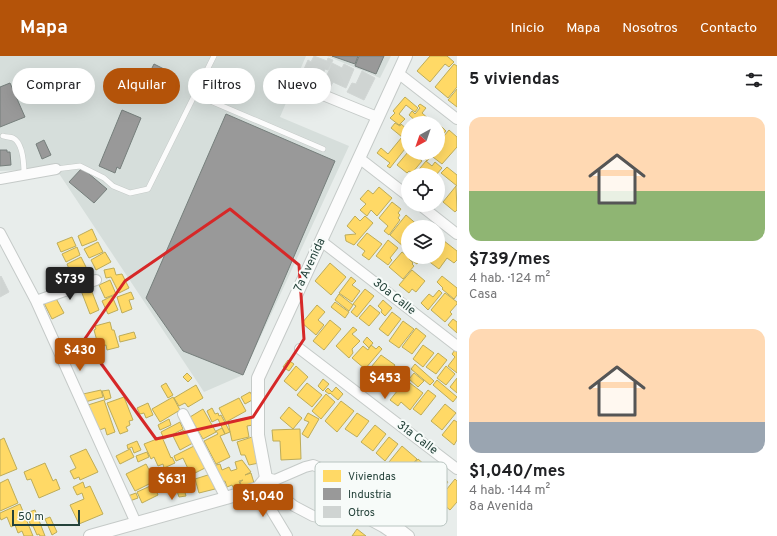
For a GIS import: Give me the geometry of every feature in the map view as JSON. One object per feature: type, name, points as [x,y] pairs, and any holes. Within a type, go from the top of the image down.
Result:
[{"type":"street","name":"7a Avenida","points":[[263,483],[258,435],[258,378],[326,244],[359,158],[406,56]]},
{"type":"street","points":[[398,73],[457,119]]},
{"type":"street","points":[[331,98],[377,117]]},
{"type":"street","points":[[359,158],[401,191]]},
{"type":"street","points":[[0,179],[56,169]]},
{"type":"street","points":[[429,212],[457,234]]},
{"type":"street","points":[[0,233],[36,301],[136,523]]},
{"type":"street","name":"30a Calle","points":[[326,244],[457,346]]},
{"type":"street","points":[[36,301],[96,280]]},
{"type":"street","name":"31a Calle","points":[[300,348],[457,469]]},
{"type":"street","points":[[183,414],[226,498]]},
{"type":"street","points":[[90,536],[226,498],[305,467],[315,465]]},
{"type":"street","points":[[263,483],[287,536]]},
{"type":"street","points":[[263,483],[294,506],[315,516]]},
{"type":"street","points":[[381,526],[396,536]]},
{"type":"street","points":[[396,526],[409,536]]},
{"type":"lane","points":[[208,68],[214,56]]},
{"type":"lane","points":[[56,169],[80,166],[104,178],[113,186],[130,193],[148,189],[189,104]]},
{"type":"lane","points":[[217,104],[322,149]]},
{"type":"lane","points":[[3,136],[13,138],[18,144],[24,162],[24,175]]},
{"type":"highlighted area","points":[[230,209],[299,265],[304,339],[253,417],[156,439],[84,340],[125,281]]},
{"type":"shaded area","points":[[0,56],[306,56],[301,68],[263,68],[263,104],[286,104],[280,117],[349,146],[243,375],[204,392],[56,169],[0,171]]},
{"type":"shaded area","points":[[327,56],[391,56],[380,78]]},
{"type":"building: Viviendas","points":[[430,56],[447,56],[454,62],[449,67],[445,64],[430,82],[417,71]]},
{"type":"building: Viviendas","points":[[454,64],[457,66],[457,87],[448,98],[435,87]]},
{"type":"building: Viviendas","points":[[457,89],[457,107],[448,100]]},
{"type":"building: Viviendas","points":[[405,97],[418,108],[415,112],[406,105],[399,114],[401,116],[401,123],[399,125],[390,118],[395,113],[393,111]]},
{"type":"building: Viviendas","points":[[420,104],[426,108],[422,113],[425,116],[410,116],[409,115],[412,111],[415,114],[420,108],[418,106]]},
{"type":"building: Viviendas","points":[[395,123],[400,126],[401,124],[401,136],[391,128]]},
{"type":"building: Viviendas","points":[[449,130],[457,137],[457,147],[442,164],[437,160],[445,160],[445,135]]},
{"type":"building: Viviendas","points":[[401,138],[401,154],[390,168],[387,166],[390,163],[377,153],[381,148],[388,154]]},
{"type":"building: Viviendas","points":[[401,160],[422,161],[416,168],[401,168],[397,165]]},
{"type":"building: Viviendas","points":[[426,161],[432,166],[435,162],[442,168],[420,168]]},
{"type":"building: Viviendas","points":[[447,167],[457,175],[457,186],[445,176],[445,169]]},
{"type":"building: Viviendas","points":[[456,186],[457,210],[455,212],[445,204],[445,200]]},
{"type":"building: Viviendas","points":[[379,187],[392,198],[377,216],[371,210],[367,216],[360,210],[366,204],[360,199],[368,190],[373,194]]},
{"type":"building: Viviendas","points":[[392,202],[401,209],[398,213],[400,215],[398,218],[400,220],[389,235],[384,231],[388,226],[379,218]]},
{"type":"building: Viviendas","points":[[406,215],[412,220],[402,220]]},
{"type":"building: Viviendas","points":[[355,216],[360,221],[365,216],[373,223],[354,245],[346,241],[345,235],[356,234],[347,226]]},
{"type":"building: Viviendas","points":[[401,221],[401,244],[390,235]]},
{"type":"building: Viviendas","points":[[92,229],[97,240],[82,246],[78,236]]},
{"type":"building: Viviendas","points":[[367,233],[382,244],[369,260],[362,255],[365,251],[357,245]]},
{"type":"building: Viviendas","points":[[72,237],[76,246],[61,252],[57,243]]},
{"type":"building: Viviendas","points":[[388,240],[398,248],[390,258],[392,260],[388,265],[376,256]]},
{"type":"building: Viviendas","points":[[98,242],[103,252],[89,258],[84,249]]},
{"type":"building: Viviendas","points":[[445,242],[457,251],[457,260],[454,263],[447,258],[445,261]]},
{"type":"building: Viviendas","points":[[77,247],[80,255],[66,262],[62,254]]},
{"type":"building: Viviendas","points":[[105,252],[111,262],[96,270],[91,260]]},
{"type":"building: Viviendas","points":[[401,253],[401,264],[412,264],[414,266],[403,279],[389,267]]},
{"type":"building: Viviendas","points":[[81,257],[86,267],[71,274],[67,264]]},
{"type":"building: Viviendas","points":[[330,263],[346,277],[331,295],[315,281]]},
{"type":"building: Viviendas","points":[[432,264],[443,264],[439,269]]},
{"type":"building: Viviendas","points":[[114,268],[116,275],[122,274],[129,288],[119,293],[111,277],[106,278],[104,270]]},
{"type":"building: Viviendas","points":[[412,270],[425,281],[416,292],[412,289],[409,293],[399,285]]},
{"type":"building: Viviendas","points":[[442,276],[457,288],[457,295],[454,299],[442,289],[443,288],[437,282]]},
{"type":"building: Viviendas","points":[[351,277],[356,281],[352,285],[360,291],[352,302],[339,293]]},
{"type":"building: Viviendas","points":[[110,280],[116,294],[105,298],[99,285]]},
{"type":"building: Viviendas","points":[[89,284],[99,310],[90,314],[80,288]]},
{"type":"building: Viviendas","points":[[365,289],[374,296],[357,317],[351,312],[356,306],[353,304]]},
{"type":"building: Viviendas","points":[[439,290],[442,293],[428,310],[421,303],[429,294],[433,297]]},
{"type":"building: Viviendas","points":[[131,292],[134,299],[129,300],[132,309],[122,313],[117,297]]},
{"type":"building: Viviendas","points":[[53,293],[64,313],[52,319],[42,299]]},
{"type":"building: Viviendas","points":[[445,293],[457,302],[457,304],[450,312],[452,314],[445,322],[431,310]]},
{"type":"building: Viviendas","points":[[339,294],[353,305],[349,311],[335,300]]},
{"type":"building: Viviendas","points":[[112,296],[118,310],[108,314],[102,301]]},
{"type":"building: Viviendas","points":[[383,300],[392,308],[385,316],[378,306]]},
{"type":"building: Viviendas","points":[[335,302],[349,312],[345,318],[331,307]]},
{"type":"building: Viviendas","points":[[317,305],[325,312],[318,320],[324,325],[316,335],[302,323]]},
{"type":"building: Viviendas","points":[[370,305],[380,313],[369,326],[359,318]]},
{"type":"building: Viviendas","points":[[392,312],[401,319],[388,336],[379,329]]},
{"type":"building: Viviendas","points":[[453,319],[457,322],[457,333],[448,325]]},
{"type":"building: Viviendas","points":[[330,320],[341,329],[324,350],[313,341]]},
{"type":"building: Viviendas","points":[[403,321],[414,329],[399,348],[389,341]]},
{"type":"building: Viviendas","points":[[110,322],[119,347],[107,350],[106,345],[95,348],[93,342],[97,341],[94,330],[96,329],[95,326]]},
{"type":"building: Viviendas","points":[[353,327],[357,330],[352,334],[360,341],[352,349],[353,353],[349,358],[336,346]]},
{"type":"building: Viviendas","points":[[416,328],[426,336],[412,354],[402,347]]},
{"type":"building: Viviendas","points":[[134,332],[136,338],[120,342],[119,336]]},
{"type":"building: Viviendas","points":[[367,337],[373,343],[369,348],[363,342]]},
{"type":"building: Viviendas","points":[[371,345],[376,349],[379,346],[382,349],[365,369],[352,358],[363,346],[368,350]]},
{"type":"building: Viviendas","points":[[423,345],[434,353],[423,367],[413,359]]},
{"type":"building: Viviendas","points":[[455,350],[457,352],[457,373],[448,366],[455,357],[452,354]]},
{"type":"building: Viviendas","points":[[438,353],[447,360],[436,374],[426,367]]},
{"type":"building: Viviendas","points":[[381,355],[395,365],[381,383],[367,372]]},
{"type":"building: Viviendas","points":[[288,360],[294,364],[289,371],[283,367]]},
{"type":"building: Viviendas","points":[[415,364],[434,381],[430,385],[411,369]]},
{"type":"building: Viviendas","points":[[296,366],[308,377],[296,391],[284,381]]},
{"type":"building: Viviendas","points":[[446,366],[455,374],[446,385],[437,378]]},
{"type":"building: Viviendas","points":[[187,373],[192,378],[188,382],[183,377]]},
{"type":"building: Viviendas","points":[[414,373],[424,381],[418,387],[409,379]]},
{"type":"building: Viviendas","points":[[457,378],[457,393],[450,387]]},
{"type":"building: Viviendas","points":[[323,379],[329,384],[323,391],[318,386]]},
{"type":"building: Viviendas","points":[[406,380],[423,393],[410,410],[401,402],[398,406],[390,400]]},
{"type":"building: Viviendas","points":[[437,380],[457,397],[453,402],[433,385]]},
{"type":"building: Viviendas","points":[[166,383],[173,395],[168,398],[161,386]]},
{"type":"building: Viviendas","points":[[307,383],[322,395],[312,407],[297,395]]},
{"type":"building: Viviendas","points":[[196,385],[203,398],[188,407],[185,403],[179,406],[174,398]]},
{"type":"building: Viviendas","points":[[336,387],[343,394],[338,400],[330,393],[329,394],[325,391],[328,388],[332,392]]},
{"type":"building: Viviendas","points":[[101,390],[103,397],[85,402],[83,394]]},
{"type":"building: Viviendas","points":[[109,390],[111,398],[105,400],[102,391]]},
{"type":"building: Viviendas","points":[[428,390],[436,396],[421,415],[413,409]]},
{"type":"building: Viviendas","points":[[250,392],[254,399],[245,404],[241,397]]},
{"type":"building: Viviendas","points":[[326,394],[335,402],[321,419],[312,411]]},
{"type":"building: Viviendas","points":[[124,397],[133,420],[129,421],[130,425],[126,427],[128,431],[120,434],[107,403]]},
{"type":"building: Viviendas","points":[[173,397],[180,410],[160,422],[152,409]]},
{"type":"building: Viviendas","points":[[239,398],[246,411],[226,422],[219,408]]},
{"type":"building: Viviendas","points":[[104,400],[115,432],[107,435],[105,428],[97,431],[88,405]]},
{"type":"building: Viviendas","points":[[341,401],[354,411],[337,432],[325,421]]},
{"type":"building: Viviendas","points":[[148,403],[153,415],[146,418],[144,413],[140,414],[137,408]]},
{"type":"building: Viviendas","points":[[445,404],[456,413],[442,430],[431,421]]},
{"type":"building: Viviendas","points":[[289,407],[302,418],[293,429],[280,418]]},
{"type":"building: Viviendas","points":[[212,408],[215,414],[218,413],[219,416],[221,415],[230,432],[225,434],[218,419],[212,422],[207,411]]},
{"type":"building: Viviendas","points":[[203,409],[216,432],[203,439],[190,417]]},
{"type":"building: Viviendas","points":[[308,413],[319,419],[308,438],[302,434],[309,422],[304,420]]},
{"type":"building: Viviendas","points":[[357,413],[369,421],[357,437],[345,429]]},
{"type":"building: Viviendas","points":[[251,417],[253,425],[247,426],[249,437],[232,441],[228,422]]},
{"type":"building: Viviendas","points":[[169,419],[171,425],[160,430],[158,425]]},
{"type":"building: Viviendas","points":[[454,420],[457,422],[457,440],[454,445],[442,435]]},
{"type":"building: Viviendas","points":[[180,422],[183,429],[164,439],[161,432]]},
{"type":"building: Viviendas","points":[[375,425],[386,434],[373,451],[361,442]]},
{"type":"building: Viviendas","points":[[222,428],[225,434],[220,436],[230,457],[216,464],[204,441],[218,434],[216,431]]},
{"type":"building: Viviendas","points":[[186,429],[193,443],[180,450],[173,436]]},
{"type":"building: Viviendas","points":[[300,429],[301,459],[281,460],[280,441],[273,441],[272,430]]},
{"type":"building: Viviendas","points":[[162,437],[171,458],[172,457],[175,463],[164,468],[163,464],[158,466],[154,457],[151,459],[144,444]]},
{"type":"building: Viviendas","points":[[252,437],[259,463],[249,465],[245,455],[241,455],[237,442]]},
{"type":"building: Viviendas","points":[[389,437],[398,444],[385,461],[376,453]]},
{"type":"building: Viviendas","points":[[4,438],[17,469],[0,476],[0,440]]},
{"type":"building: Viviendas","points":[[137,441],[141,450],[134,453],[132,447],[128,449],[127,445]]},
{"type":"building: Viviendas","points":[[196,445],[207,467],[191,475],[183,458],[176,461],[174,456]]},
{"type":"building: Viviendas","points":[[402,446],[417,459],[414,462],[389,462]]},
{"type":"building: Viviendas","points":[[86,449],[98,472],[80,480],[79,477],[74,479],[70,471],[76,468],[70,456]]},
{"type":"building: Viviendas","points":[[130,449],[134,457],[120,464],[116,456]]},
{"type":"building: Viviendas","points":[[147,452],[149,457],[138,462],[136,456]]},
{"type":"building: Viviendas","points":[[242,460],[251,472],[245,475],[251,473],[254,483],[242,487],[240,482],[243,480],[239,481],[241,487],[234,489],[232,485],[227,487],[225,481],[222,482],[212,466],[220,464],[222,470],[229,467],[231,471],[237,469],[235,462]]},
{"type":"building: Viviendas","points":[[45,463],[53,481],[56,479],[60,489],[39,498],[31,479],[27,480],[24,472]]},
{"type":"building: Viviendas","points":[[146,464],[155,481],[135,491],[126,474]]},
{"type":"building: Viviendas","points":[[162,468],[166,477],[160,479],[157,470]]},
{"type":"building: Viviendas","points":[[211,474],[215,489],[199,493],[195,479]]},
{"type":"building: Viviendas","points":[[190,475],[192,487],[185,489],[179,476]]},
{"type":"building: Viviendas","points":[[8,479],[18,503],[0,511],[0,483]]},
{"type":"building: Viviendas","points":[[455,479],[457,481],[457,502],[450,510],[447,508],[447,489]]},
{"type":"building: Viviendas","points":[[83,482],[85,488],[90,486],[103,514],[79,524],[70,505],[84,499],[82,493],[77,495],[73,487]]},
{"type":"building: Viviendas","points":[[157,483],[160,489],[156,490],[158,495],[142,503],[137,492]]},
{"type":"building: Viviendas","points":[[184,489],[186,496],[179,497],[177,491]]},
{"type":"building: Viviendas","points":[[136,493],[138,498],[127,502],[125,497]]},
{"type":"building: Viviendas","points":[[20,504],[33,536],[24,536],[22,531],[18,533],[15,525],[11,527],[7,517],[1,520],[0,513]]},
{"type":"building: Viviendas","points":[[35,510],[45,536],[40,536],[39,534],[37,535],[33,526],[31,526],[26,513]]},
{"type":"building: Viviendas","points":[[50,517],[57,532],[52,535],[45,519]]},
{"type":"building: Viviendas","points":[[357,529],[366,536],[352,536]]},
{"type":"building: Industria","points":[[332,56],[358,56],[355,64]]},
{"type":"building: Industria","points":[[359,56],[384,56],[376,74],[355,66]]},
{"type":"building: Industria","points":[[154,64],[162,68],[152,68]]},
{"type":"building: Industria","points":[[10,83],[12,88],[12,104],[19,104],[25,117],[0,127],[0,87]]},
{"type":"building: Industria","points":[[122,110],[141,118],[120,169],[117,167],[115,173],[99,166]]},
{"type":"building: Industria","points":[[226,114],[335,161],[243,375],[183,351],[146,298]]},
{"type":"building: Industria","points":[[44,140],[51,155],[42,159],[36,144]]},
{"type":"building: Industria","points":[[0,150],[7,150],[7,152],[10,152],[11,165],[0,166]]},
{"type":"building: Industria","points":[[82,168],[107,189],[94,203],[69,182]]},
{"type":"building: Otros","points":[[314,56],[327,61],[328,58],[333,60],[329,68],[304,68],[308,60],[311,62]]},
{"type":"building: Otros","points":[[332,63],[342,68],[344,64],[354,69],[346,88],[333,82],[331,86],[330,68]]},
{"type":"building: Otros","points":[[362,71],[375,78],[364,100],[347,92],[352,83],[356,84]]},
{"type":"building: Otros","points":[[1,276],[9,292],[0,297],[0,277]]}]
